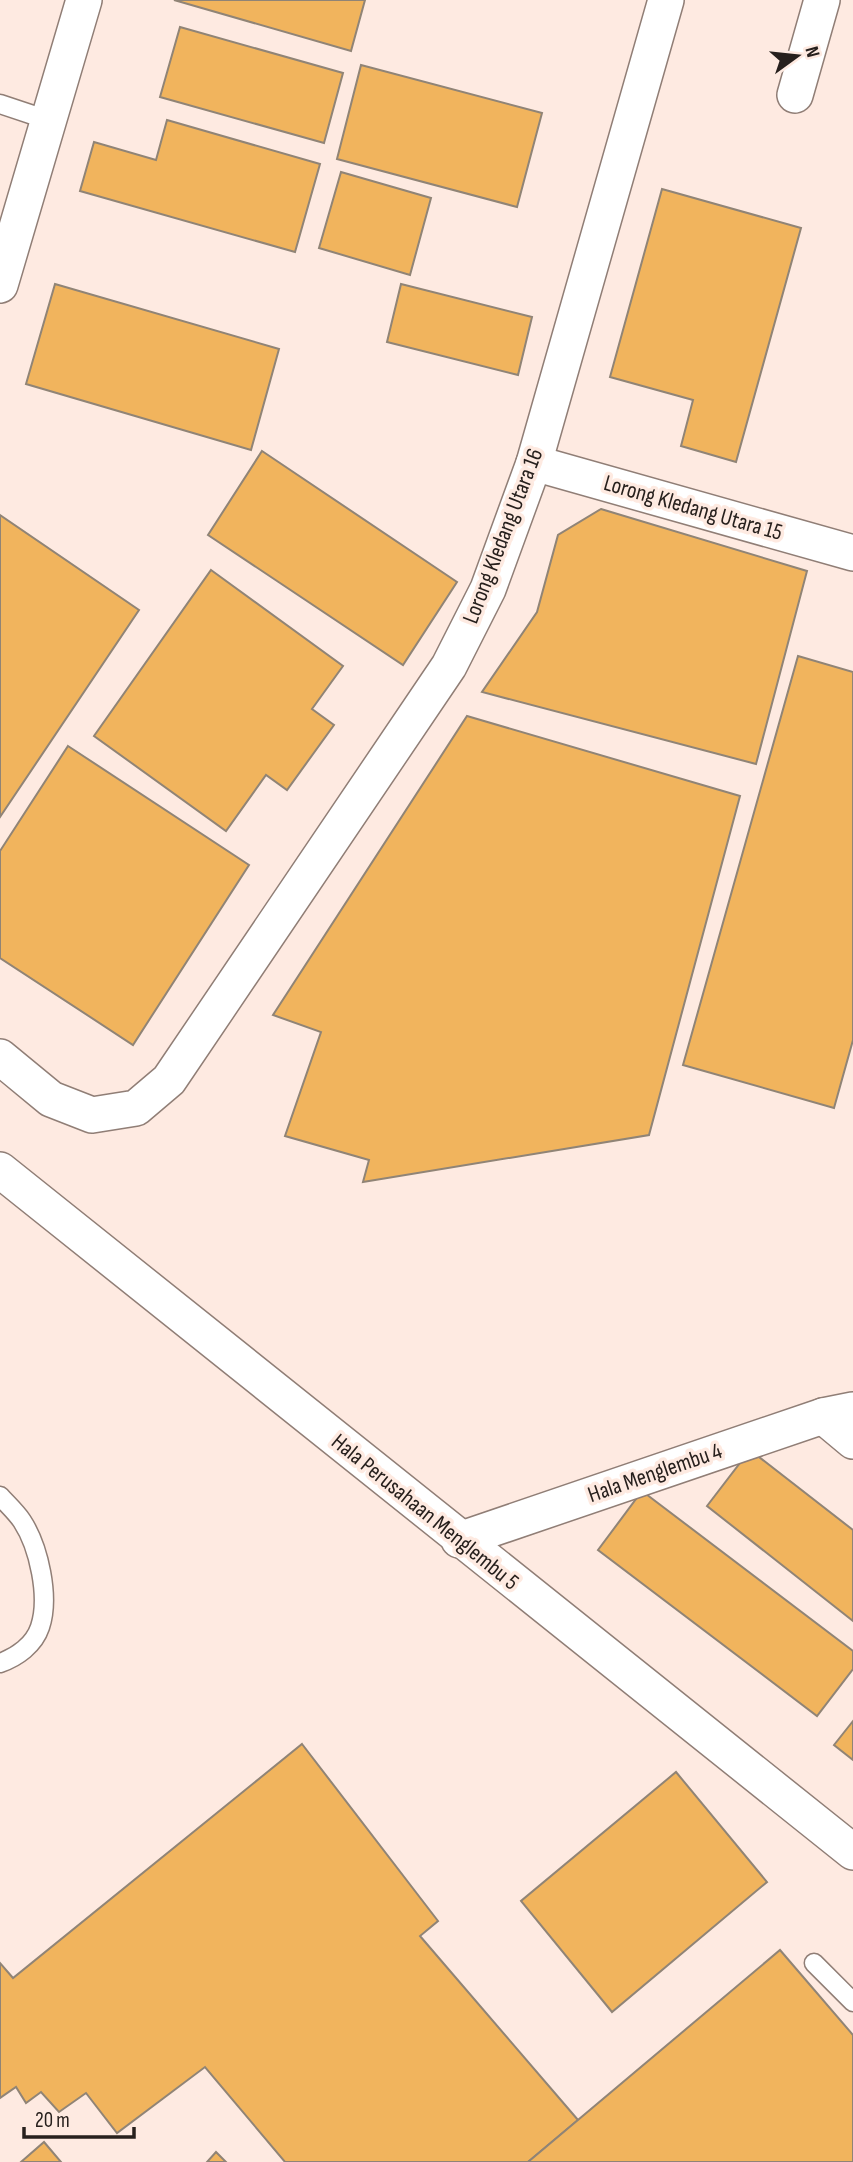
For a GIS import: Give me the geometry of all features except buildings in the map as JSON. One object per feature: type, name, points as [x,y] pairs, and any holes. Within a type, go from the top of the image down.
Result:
[{"type":"street","points":[[0,285],[84,0]]},
{"type":"street","name":"Lorong Kledang Utara 16","points":[[0,1057],[51,1099],[92,1115],[136,1108],[169,1080],[449,666],[488,589],[534,463],[666,0]]},
{"type":"street","points":[[794,95],[822,0]]},
{"type":"street","name":"Lorong Kledang Utara 15","points":[[534,463],[853,553]]},
{"type":"street","name":"Hala Perusahaan Menglembu 5","points":[[0,1170],[459,1540],[853,1852]]},
{"type":"street","points":[[838,1413],[853,1441]]},
{"type":"street","name":"Hala Menglembu 4","points":[[459,1540],[838,1413]]},
{"type":"lane","points":[[0,104],[48,121]]},
{"type":"lane","points":[[0,1496],[23,1522],[38,1560],[43,1603],[39,1628],[26,1650],[0,1663]]},
{"type":"lane","points":[[814,1963],[853,2002]]}]
